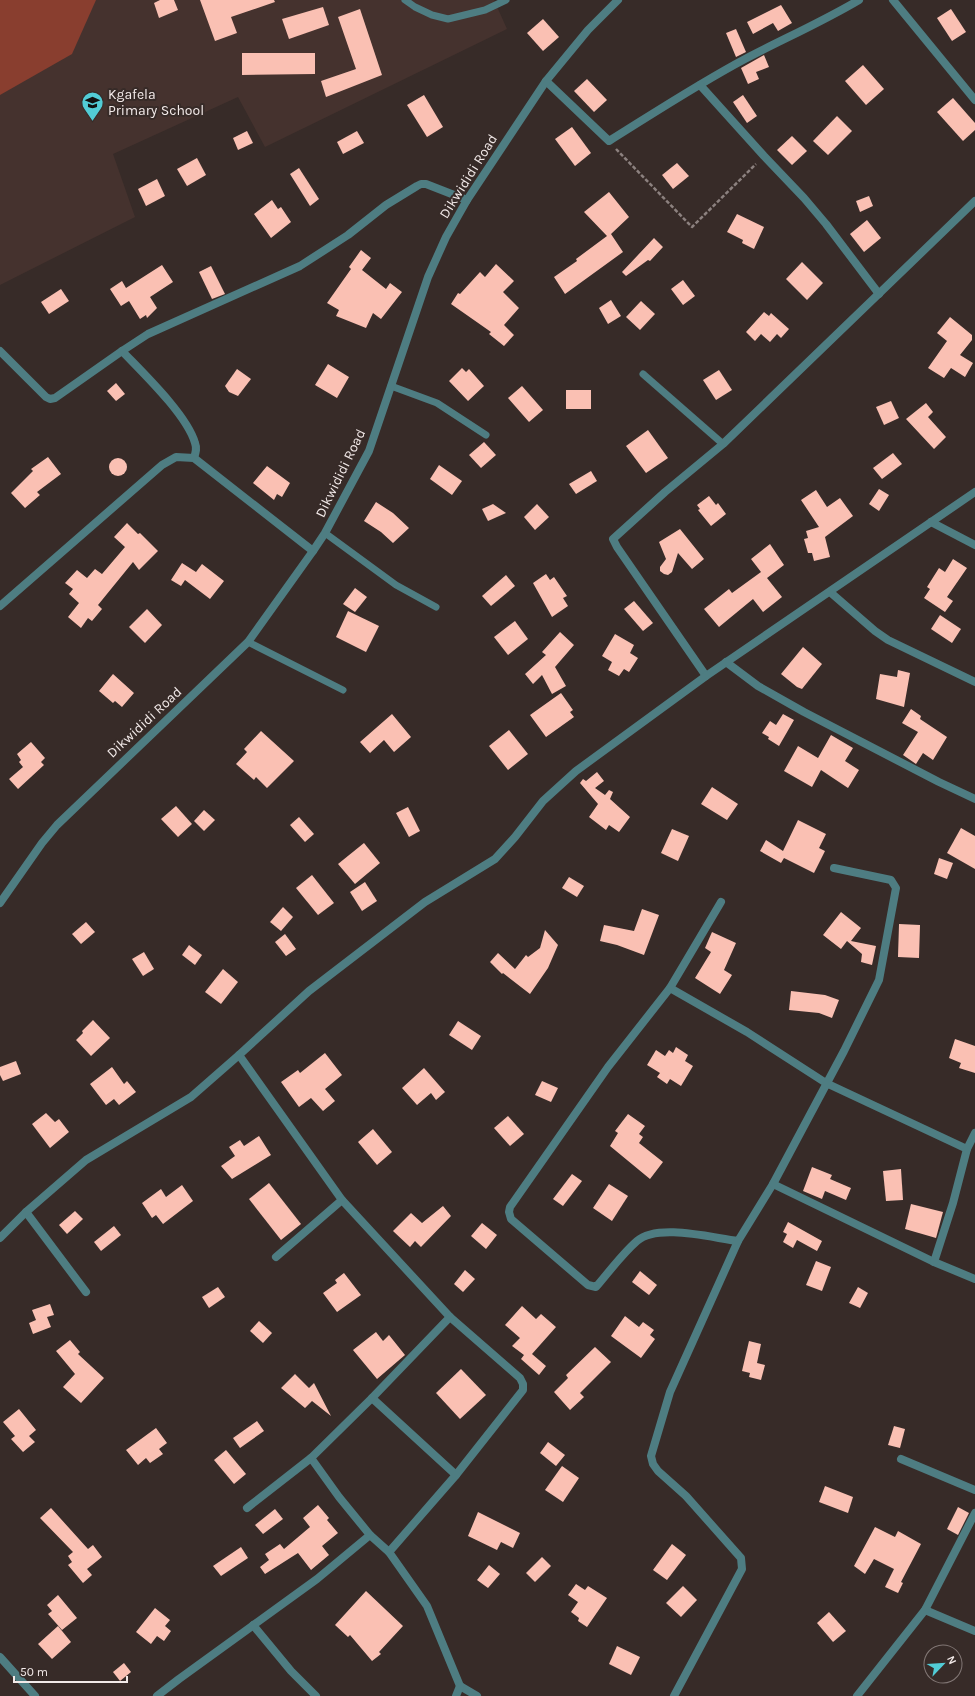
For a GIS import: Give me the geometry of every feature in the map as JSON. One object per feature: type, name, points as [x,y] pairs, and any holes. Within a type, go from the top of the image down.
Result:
[{"type":"street","name":"Dikwididi Road","points":[[0,903],[42,842],[57,825],[248,642],[313,551],[325,533],[369,451],[428,278],[446,237],[467,200],[520,117],[546,81],[588,30],[618,0]]},
{"type":"street","points":[[546,81],[609,141],[700,84],[745,59],[821,22],[859,0]]},
{"type":"street","points":[[893,0],[975,100]]},
{"type":"street","points":[[700,84],[764,156],[804,198],[826,224],[879,294]]},
{"type":"street","points":[[0,351],[46,397],[50,399],[55,398],[122,350],[148,334],[300,266],[348,235],[386,205],[421,184],[467,200]]},
{"type":"street","points":[[706,676],[625,560],[613,539],[665,492],[723,444],[975,200]]},
{"type":"street","points":[[122,350],[182,417],[195,442],[197,450],[194,458]]},
{"type":"street","points":[[0,606],[162,465],[176,457],[194,458],[313,551]]},
{"type":"street","points":[[0,1238],[26,1212],[86,1160],[191,1097],[240,1055],[309,990],[425,902],[495,859],[515,837],[543,801],[576,771],[726,662],[975,492]]},
{"type":"street","points":[[932,522],[975,545]]},
{"type":"street","points":[[830,592],[875,631],[888,640],[975,682]]},
{"type":"street","points":[[726,662],[758,686],[804,712],[975,799]]},
{"type":"street","points":[[674,1696],[742,1569],[742,1564],[741,1558],[696,1508],[658,1471],[653,1464],[651,1456],[670,1392],[738,1241],[774,1184],[844,1051],[879,980],[896,888],[891,880],[834,868]]},
{"type":"street","points":[[721,902],[670,988],[608,1067],[510,1207],[509,1212],[511,1219],[588,1286],[592,1287],[596,1287],[638,1240],[653,1233],[669,1231],[738,1241]]},
{"type":"street","points":[[670,988],[748,1032],[826,1083],[967,1149]]},
{"type":"street","points":[[240,1055],[342,1200],[450,1317],[520,1378],[523,1384],[523,1390],[456,1475],[389,1552]]},
{"type":"street","points":[[934,1262],[953,1203],[967,1149],[975,1133]]},
{"type":"street","points":[[774,1184],[934,1262],[975,1279]]},
{"type":"street","points":[[276,1257],[342,1200]]},
{"type":"street","points":[[26,1212],[86,1292]]},
{"type":"street","points":[[247,1508],[311,1458],[372,1398],[450,1317]]},
{"type":"street","points":[[372,1398],[456,1475]]},
{"type":"street","points":[[311,1458],[339,1497],[370,1535],[389,1552],[427,1606],[460,1686],[476,1696]]},
{"type":"street","points":[[901,1459],[975,1490]]},
{"type":"street","points":[[857,1696],[925,1610],[975,1513]]},
{"type":"street","points":[[157,1696],[316,1579],[370,1535]]},
{"type":"street","points":[[925,1610],[975,1631]]},
{"type":"street","points":[[253,1625],[291,1671],[316,1696]]},
{"type":"street","points":[[0,1657],[35,1696]]},
{"type":"street","points":[[456,1696],[460,1686]]},
{"type":"lane","points":[[405,0],[414,8],[448,19],[485,10],[506,0]]},
{"type":"lane","points":[[643,374],[723,444]]},
{"type":"lane","points":[[391,386],[437,403],[486,435]]},
{"type":"lane","points":[[325,533],[396,585],[436,607]]},
{"type":"lane","points":[[248,642],[343,690]]},
{"type":"path","points":[[609,141],[692,227],[764,156]]},
{"type":"shaded area","name":"Kgafela Primary School","points":[[0,0],[494,0],[507,29],[265,147],[238,97],[113,154],[135,217],[0,285]]},
{"type":"shaded area","points":[[0,0],[96,0],[72,54],[0,95]]},
{"type":"building","points":[[160,0],[174,0],[178,10],[159,18],[154,3]]},
{"type":"building","points":[[200,0],[274,0],[275,2],[231,17],[237,33],[215,41]]},
{"type":"building","points":[[781,5],[792,23],[778,31],[773,23],[753,34],[747,22]]},
{"type":"building","points":[[323,7],[329,25],[289,39],[282,19]]},
{"type":"building","points":[[360,9],[382,75],[326,97],[321,81],[356,69],[338,17]]},
{"type":"building","points":[[951,9],[966,32],[952,41],[937,18]]},
{"type":"building","points":[[543,19],[559,37],[543,51],[527,33]]},
{"type":"building","points":[[736,29],[746,52],[736,57],[726,33]]},
{"type":"building","points":[[242,53],[315,53],[315,74],[242,75]]},
{"type":"building","points":[[764,55],[769,67],[756,72],[759,79],[748,84],[741,68]]},
{"type":"building","points":[[863,65],[884,89],[866,105],[845,81]]},
{"type":"building","points":[[587,79],[607,100],[594,112],[574,91]]},
{"type":"building","points":[[424,95],[443,127],[427,137],[407,105]]},
{"type":"building","points":[[743,95],[757,116],[747,123],[733,102]]},
{"type":"building","points":[[953,98],[975,123],[975,130],[963,141],[937,112]]},
{"type":"building","points":[[837,116],[852,131],[828,155],[813,141]]},
{"type":"building","points":[[572,127],[591,153],[575,166],[555,139]]},
{"type":"building","points":[[247,131],[253,143],[238,150],[233,138]]},
{"type":"building","points":[[357,131],[364,143],[343,154],[337,142]]},
{"type":"building","points":[[792,136],[807,151],[792,165],[777,150]]},
{"type":"building","points":[[197,158],[206,175],[187,186],[177,169]]},
{"type":"building","points":[[677,163],[689,176],[673,189],[662,175]]},
{"type":"building","points":[[299,168],[319,199],[310,206],[290,174]]},
{"type":"building","points":[[157,179],[165,196],[146,206],[138,189]]},
{"type":"building","points":[[609,192],[629,217],[611,234],[623,252],[565,294],[554,277],[577,261],[576,259],[607,236],[584,212]]},
{"type":"building","points":[[869,196],[873,206],[860,212],[856,201]]},
{"type":"building","points":[[272,200],[278,209],[281,207],[291,222],[271,238],[254,214]]},
{"type":"building","points":[[737,214],[764,227],[754,249],[742,243],[743,240],[727,232]]},
{"type":"building","points":[[867,220],[881,238],[864,252],[850,234]]},
{"type":"building","points":[[654,238],[663,247],[650,261],[648,260],[626,276],[622,272]]},
{"type":"building","points":[[361,250],[371,258],[362,270],[386,289],[390,283],[402,292],[381,319],[373,313],[366,328],[336,316],[339,310],[327,303],[351,269],[349,267]]},
{"type":"building","points":[[802,262],[823,283],[807,300],[786,279]]},
{"type":"building","points":[[496,264],[514,281],[503,292],[519,308],[504,325],[514,335],[504,346],[489,334],[491,332],[451,304],[458,293],[460,294],[480,272],[485,277]]},
{"type":"building","points":[[162,265],[173,282],[150,297],[157,308],[147,318],[146,315],[140,319],[129,301],[121,306],[110,289],[122,281],[126,288]]},
{"type":"building","points":[[211,266],[225,294],[212,299],[199,272]]},
{"type":"building","points":[[683,280],[695,296],[683,305],[671,289]]},
{"type":"building","points":[[61,289],[69,301],[49,314],[41,302]]},
{"type":"building","points":[[611,300],[621,316],[608,324],[599,308]]},
{"type":"building","points":[[641,301],[655,314],[640,330],[626,317]]},
{"type":"building","points":[[764,312],[769,316],[771,313],[789,329],[781,338],[777,334],[770,342],[761,334],[755,341],[746,332]]},
{"type":"building","points":[[950,317],[972,335],[972,340],[960,355],[973,363],[965,377],[951,368],[944,378],[928,368],[947,341],[937,333]]},
{"type":"building","points":[[328,364],[349,377],[337,398],[315,385]]},
{"type":"building","points":[[462,368],[466,372],[469,369],[484,386],[468,401],[449,381]]},
{"type":"building","points":[[237,369],[251,379],[238,396],[229,392],[225,386]]},
{"type":"building","points":[[719,370],[732,390],[716,400],[703,380]]},
{"type":"building","points":[[116,383],[125,394],[116,401],[107,391]]},
{"type":"building","points":[[522,386],[543,410],[529,422],[508,398]]},
{"type":"building","points":[[566,390],[591,390],[591,409],[566,409]]},
{"type":"building","points":[[891,401],[899,418],[884,425],[876,407]]},
{"type":"building","points":[[926,403],[933,412],[928,417],[946,437],[934,449],[906,419]]},
{"type":"building","points":[[648,430],[668,458],[646,473],[626,446]]},
{"type":"building","points":[[484,442],[496,455],[481,468],[469,455]]},
{"type":"building","points":[[893,453],[902,464],[882,479],[873,468]]},
{"type":"building","points":[[48,457],[61,474],[37,492],[40,495],[25,508],[11,493],[33,471],[31,469]]},
{"type":"building","points":[[118,458],[124,461],[127,467],[124,473],[118,476],[112,473],[109,467],[112,461]]},
{"type":"building","points":[[439,465],[462,481],[452,495],[430,479]]},
{"type":"building","points":[[267,466],[290,483],[282,497],[277,494],[274,500],[253,483]]},
{"type":"building","points":[[591,471],[597,481],[576,494],[569,484]]},
{"type":"building","points":[[879,489],[889,495],[879,511],[869,504]]},
{"type":"building","points":[[816,490],[827,507],[840,498],[853,516],[825,537],[830,557],[814,561],[812,553],[808,553],[804,539],[808,538],[806,531],[819,527],[801,500]]},
{"type":"building","points":[[709,496],[716,505],[718,503],[726,514],[711,526],[698,510],[700,509],[697,505]]},
{"type":"building","points":[[376,502],[393,513],[409,528],[393,543],[381,532],[364,521]]},
{"type":"building","points":[[493,504],[506,513],[488,521],[482,509]]},
{"type":"building","points":[[537,504],[549,517],[535,530],[524,517]]},
{"type":"building","points":[[127,523],[138,534],[140,533],[158,551],[139,570],[133,562],[98,605],[102,609],[92,621],[88,618],[81,628],[68,617],[79,603],[69,594],[73,589],[65,583],[77,570],[87,578],[95,569],[102,574],[125,547],[114,537]]},
{"type":"building","points":[[680,529],[704,559],[692,569],[678,553],[672,572],[668,575],[664,574],[660,571],[660,567],[666,559],[659,542]]},
{"type":"building","points":[[770,544],[784,565],[767,578],[782,597],[763,612],[753,599],[719,627],[704,609],[729,589],[732,593],[761,572],[751,559]]},
{"type":"building","points":[[953,559],[967,568],[947,597],[953,601],[945,612],[924,598],[930,589],[927,587],[939,568],[945,572]]},
{"type":"building","points":[[182,563],[196,572],[202,564],[224,581],[210,599],[185,580],[181,586],[171,580]]},
{"type":"building","points":[[546,574],[550,580],[554,577],[567,596],[563,598],[568,606],[552,617],[533,583]]},
{"type":"building","points":[[506,575],[515,586],[491,606],[482,596]]},
{"type":"building","points":[[355,588],[367,597],[355,612],[343,604]]},
{"type":"building","points":[[634,601],[653,623],[643,631],[624,609]]},
{"type":"building","points":[[147,609],[162,625],[145,643],[129,627]]},
{"type":"building","points":[[348,611],[379,626],[366,652],[336,637]]},
{"type":"building","points":[[940,615],[961,629],[952,643],[931,629]]},
{"type":"building","points":[[515,621],[528,639],[508,655],[494,637]]},
{"type":"building","points":[[560,632],[574,645],[555,667],[566,686],[552,694],[542,675],[533,684],[525,674],[546,655],[542,652]]},
{"type":"building","points":[[615,634],[634,645],[630,653],[638,658],[629,672],[624,669],[619,676],[608,670],[612,662],[602,656]]},
{"type":"building","points":[[803,647],[822,664],[802,689],[797,687],[781,674]]},
{"type":"building","points":[[898,670],[910,673],[904,707],[876,699],[880,674],[897,677]]},
{"type":"building","points":[[113,674],[134,693],[122,707],[115,701],[113,703],[99,691]]},
{"type":"building","points":[[561,693],[573,710],[570,712],[574,717],[546,737],[530,715]]},
{"type":"building","points":[[911,709],[921,716],[920,719],[947,737],[933,760],[923,753],[916,764],[903,755],[918,732],[902,723]]},
{"type":"building","points":[[392,714],[411,737],[394,752],[384,740],[370,753],[360,742]]},
{"type":"building","points":[[783,714],[794,720],[779,746],[762,733],[770,721],[776,725]]},
{"type":"building","points":[[509,730],[528,754],[508,770],[489,746]]},
{"type":"building","points":[[261,731],[294,761],[267,788],[256,777],[254,780],[236,764],[247,752],[244,749]]},
{"type":"building","points":[[831,735],[853,748],[845,761],[859,770],[848,788],[821,770],[812,787],[784,771],[798,746],[818,758]]},
{"type":"building","points":[[31,742],[45,758],[41,762],[44,765],[18,789],[9,779],[23,767],[19,762],[21,760],[17,754]]},
{"type":"building","points":[[597,772],[604,781],[595,788],[605,795],[609,790],[613,792],[610,799],[630,817],[619,832],[609,825],[606,830],[589,817],[598,804],[580,783],[583,779],[586,781]]},
{"type":"building","points":[[712,787],[738,804],[727,820],[701,804]]},
{"type":"building","points":[[176,806],[192,824],[178,837],[161,819]]},
{"type":"building","points":[[408,807],[420,831],[409,837],[396,813]]},
{"type":"building","points":[[204,810],[215,820],[204,831],[194,821]]},
{"type":"building","points":[[299,817],[314,834],[305,842],[290,825]]},
{"type":"building","points":[[798,820],[826,834],[819,848],[825,851],[814,873],[784,858],[781,863],[760,851],[766,840],[783,851]]},
{"type":"building","points":[[961,828],[975,836],[975,869],[947,853]]},
{"type":"building","points":[[672,829],[689,836],[678,861],[661,853]]},
{"type":"building","points":[[364,843],[380,863],[355,884],[338,864]]},
{"type":"building","points":[[939,858],[953,863],[947,879],[934,874]]},
{"type":"building","points":[[312,875],[334,903],[318,915],[296,888]]},
{"type":"building","points":[[569,877],[584,886],[577,897],[562,888]]},
{"type":"building","points":[[365,882],[377,901],[362,911],[350,892]]},
{"type":"building","points":[[283,907],[293,917],[281,931],[270,922]]},
{"type":"building","points":[[642,909],[659,915],[644,955],[617,945],[600,941],[604,925],[634,931]]},
{"type":"building","points":[[841,912],[861,928],[851,941],[876,946],[872,965],[861,962],[862,954],[847,941],[841,949],[823,935]]},
{"type":"building","points":[[86,922],[95,932],[81,944],[72,934]]},
{"type":"building","points":[[899,924],[920,925],[919,958],[898,957]]},
{"type":"building","points":[[545,930],[558,945],[548,968],[530,994],[503,973],[502,974],[490,962],[498,953],[515,969],[526,955],[528,957],[540,948]]},
{"type":"building","points":[[712,932],[736,943],[724,970],[732,975],[720,994],[695,978],[711,952],[705,948]]},
{"type":"building","points":[[285,934],[296,949],[286,956],[275,942]]},
{"type":"building","points":[[189,945],[202,955],[195,965],[182,955]]},
{"type":"building","points":[[144,952],[154,969],[143,976],[132,959]]},
{"type":"building","points":[[223,969],[238,982],[221,1004],[205,992]]},
{"type":"building","points":[[791,991],[825,995],[839,1000],[832,1018],[819,1013],[789,1010]]},
{"type":"building","points":[[93,1020],[110,1038],[91,1056],[76,1040],[83,1033],[82,1031]]},
{"type":"building","points":[[458,1021],[481,1036],[472,1050],[449,1035]]},
{"type":"building","points":[[955,1039],[975,1046],[975,1073],[959,1068],[961,1063],[949,1058]]},
{"type":"building","points":[[676,1047],[688,1055],[685,1061],[693,1066],[681,1086],[670,1079],[667,1084],[657,1077],[660,1073],[647,1065],[656,1050],[665,1056],[669,1050],[673,1053]]},
{"type":"building","points":[[325,1053],[342,1075],[325,1089],[335,1101],[323,1111],[311,1098],[299,1107],[281,1082],[298,1070],[300,1073]]},
{"type":"building","points":[[16,1061],[21,1074],[3,1081],[0,1075],[0,1067]]},
{"type":"building","points":[[112,1067],[124,1084],[127,1081],[136,1092],[119,1105],[114,1099],[106,1105],[90,1084]]},
{"type":"building","points":[[424,1068],[445,1092],[436,1100],[431,1093],[417,1105],[402,1088]]},
{"type":"building","points":[[542,1081],[558,1088],[551,1102],[535,1095]]},
{"type":"building","points":[[46,1113],[55,1122],[59,1119],[69,1132],[50,1148],[32,1124]]},
{"type":"building","points":[[628,1114],[645,1126],[639,1134],[643,1137],[639,1143],[663,1162],[650,1179],[610,1146],[618,1133],[615,1131]]},
{"type":"building","points":[[508,1116],[524,1134],[510,1146],[494,1128]]},
{"type":"building","points":[[373,1129],[392,1152],[377,1165],[358,1142]]},
{"type":"building","points":[[259,1136],[271,1155],[232,1179],[221,1166],[235,1156],[229,1147],[240,1140],[244,1146]]},
{"type":"building","points":[[812,1167],[832,1175],[830,1179],[851,1188],[846,1200],[825,1191],[822,1199],[803,1191]]},
{"type":"building","points":[[901,1169],[903,1200],[886,1201],[883,1171]]},
{"type":"building","points":[[572,1174],[582,1181],[563,1206],[553,1199]]},
{"type":"building","points":[[269,1183],[301,1224],[281,1240],[249,1199]]},
{"type":"building","points":[[609,1184],[628,1196],[612,1221],[593,1208]]},
{"type":"building","points":[[182,1185],[193,1201],[163,1224],[156,1215],[152,1218],[142,1203],[161,1189],[166,1197]]},
{"type":"building","points":[[911,1204],[943,1212],[936,1238],[905,1229]]},
{"type":"building","points":[[443,1206],[451,1216],[421,1247],[415,1241],[410,1247],[393,1231],[411,1213],[422,1223]]},
{"type":"building","points":[[75,1211],[83,1219],[67,1234],[59,1225]]},
{"type":"building","points":[[788,1222],[822,1241],[817,1251],[797,1240],[793,1248],[783,1242],[787,1234],[783,1232]]},
{"type":"building","points":[[482,1223],[497,1235],[486,1249],[471,1236]]},
{"type":"building","points":[[114,1226],[121,1235],[101,1251],[94,1242]]},
{"type":"building","points":[[816,1261],[831,1267],[822,1291],[806,1285]]},
{"type":"building","points":[[465,1270],[475,1279],[463,1292],[454,1284]]},
{"type":"building","points":[[640,1271],[657,1285],[649,1295],[632,1282]]},
{"type":"building","points":[[344,1273],[361,1295],[337,1312],[323,1293],[337,1283],[335,1280]]},
{"type":"building","points":[[218,1287],[225,1297],[209,1308],[202,1297]]},
{"type":"building","points":[[858,1287],[868,1293],[860,1308],[849,1303]]},
{"type":"building","points":[[50,1304],[54,1315],[47,1317],[51,1327],[33,1334],[29,1323],[36,1320],[32,1310]]},
{"type":"building","points":[[522,1306],[536,1319],[541,1314],[556,1327],[532,1354],[546,1366],[539,1375],[521,1359],[524,1355],[512,1346],[520,1338],[505,1325]]},
{"type":"building","points":[[625,1316],[639,1327],[643,1322],[654,1330],[650,1335],[655,1339],[641,1358],[611,1336]]},
{"type":"building","points":[[259,1321],[272,1333],[263,1343],[250,1331]]},
{"type":"building","points":[[376,1332],[383,1341],[389,1335],[405,1355],[377,1379],[353,1350]]},
{"type":"building","points":[[70,1340],[80,1352],[78,1354],[104,1378],[81,1403],[63,1387],[75,1374],[56,1351]]},
{"type":"building","points":[[749,1341],[761,1344],[757,1363],[765,1365],[761,1380],[749,1377],[750,1373],[742,1371]]},
{"type":"building","points":[[595,1347],[611,1362],[580,1393],[584,1397],[570,1410],[554,1392],[568,1378],[566,1375]]},
{"type":"building","points":[[461,1369],[486,1395],[460,1419],[436,1393]]},
{"type":"building","points":[[295,1374],[309,1388],[314,1383],[331,1416],[312,1401],[305,1408],[281,1388]]},
{"type":"building","points":[[19,1409],[36,1430],[29,1436],[35,1442],[23,1452],[11,1439],[15,1436],[3,1422]]},
{"type":"building","points":[[257,1421],[264,1431],[240,1448],[233,1438]]},
{"type":"building","points":[[894,1426],[905,1429],[900,1448],[888,1445]]},
{"type":"building","points":[[156,1428],[167,1443],[159,1449],[163,1454],[150,1463],[146,1458],[138,1465],[126,1450]]},
{"type":"building","points":[[548,1442],[565,1455],[556,1466],[540,1453]]},
{"type":"building","points":[[226,1450],[246,1474],[234,1484],[214,1460]]},
{"type":"building","points":[[562,1466],[579,1478],[563,1502],[545,1490]]},
{"type":"building","points":[[825,1486],[853,1497],[848,1513],[819,1502]]},
{"type":"building","points":[[318,1505],[329,1518],[327,1520],[338,1533],[322,1546],[329,1555],[311,1570],[298,1553],[265,1574],[260,1567],[269,1560],[265,1554],[280,1544],[284,1549],[310,1527],[303,1518]]},
{"type":"building","points":[[958,1507],[969,1513],[958,1535],[947,1529]]},
{"type":"building","points":[[51,1508],[88,1549],[93,1545],[102,1557],[87,1569],[92,1575],[83,1583],[68,1565],[72,1562],[68,1556],[73,1552],[40,1518]]},
{"type":"building","points":[[275,1509],[283,1519],[263,1534],[255,1525]]},
{"type":"building","points":[[478,1512],[520,1533],[513,1548],[501,1542],[497,1550],[468,1536]]},
{"type":"building","points":[[875,1527],[895,1537],[898,1531],[921,1544],[901,1582],[903,1583],[898,1593],[885,1587],[894,1569],[874,1559],[865,1574],[854,1566]]},
{"type":"building","points":[[672,1544],[686,1555],[667,1580],[653,1570]]},
{"type":"building","points":[[241,1547],[248,1558],[221,1576],[213,1566]]},
{"type":"building","points":[[542,1557],[551,1566],[535,1582],[526,1573]]},
{"type":"building","points":[[489,1565],[500,1574],[488,1588],[477,1580]]},
{"type":"building","points":[[576,1584],[585,1590],[588,1586],[607,1598],[587,1627],[578,1621],[579,1618],[571,1612],[578,1602],[568,1595]]},
{"type":"building","points":[[683,1586],[697,1600],[681,1617],[666,1603]]},
{"type":"building","points":[[366,1591],[403,1626],[379,1652],[381,1654],[372,1661],[350,1635],[348,1637],[335,1625]]},
{"type":"building","points":[[58,1595],[77,1618],[62,1630],[48,1614],[52,1611],[47,1605]]},
{"type":"building","points":[[155,1608],[170,1620],[165,1626],[171,1631],[164,1641],[157,1636],[151,1644],[136,1632]]},
{"type":"building","points":[[829,1612],[846,1631],[833,1642],[817,1623]]},
{"type":"building","points":[[58,1626],[71,1642],[52,1659],[38,1644]]},
{"type":"building","points":[[617,1646],[640,1657],[631,1675],[609,1664]]},
{"type":"building","points":[[124,1663],[131,1672],[120,1681],[113,1672]]},
{"type":"place","name":"Kgafela Primary School","points":[[92,122]]}]
